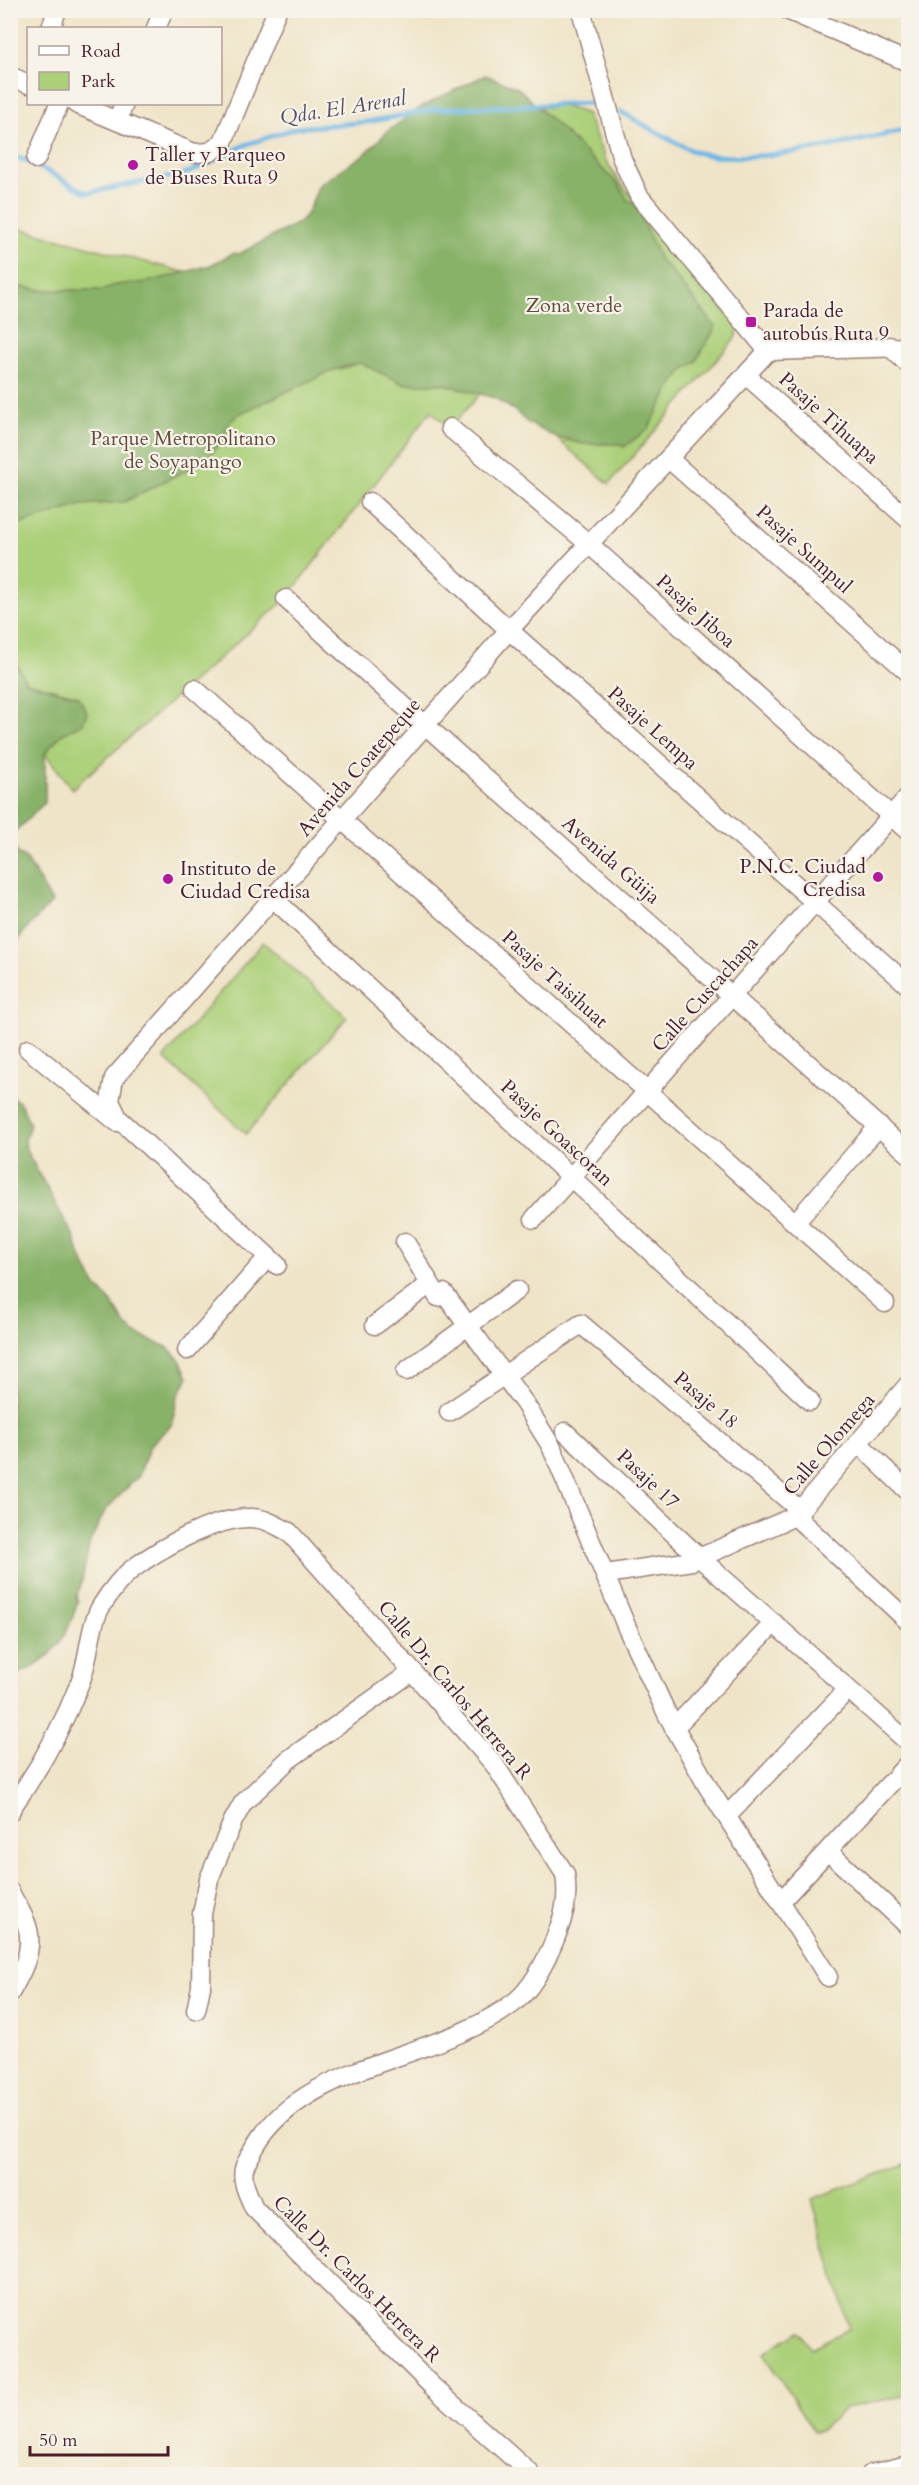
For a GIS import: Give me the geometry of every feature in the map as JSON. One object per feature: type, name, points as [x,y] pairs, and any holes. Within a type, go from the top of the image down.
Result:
[{"type":"street","points":[[51,27],[57,10]]},
{"type":"street","points":[[156,27],[164,10]]},
{"type":"street","points":[[78,105],[194,153],[202,154],[217,148],[223,142],[277,10]]},
{"type":"street","points":[[581,10],[622,159],[639,196],[768,351],[909,347]]},
{"type":"street","points":[[787,10],[909,62]]},
{"type":"street","points":[[10,76],[27,84]]},
{"type":"street","points":[[36,159],[59,105]]},
{"type":"street","points":[[117,121],[124,105]]},
{"type":"street","points":[[889,346],[909,364]]},
{"type":"street","name":"Avenida Coatepeque","points":[[187,1350],[273,1261],[118,1118],[110,1101],[114,1078],[509,630],[768,351]]},
{"type":"street","name":"Pasaje Tihuapa","points":[[747,376],[909,519]]},
{"type":"street","name":"Pasaje Jiboa","points":[[450,428],[589,544],[909,831]]},
{"type":"street","name":"Pasaje Sumpul","points":[[669,459],[909,672]]},
{"type":"street","name":"Pasaje Lempa","points":[[370,502],[509,630],[909,985]]},
{"type":"street","name":"Avenida Güija","points":[[286,599],[424,727],[909,1153]]},
{"type":"street","name":"Pasaje Taisihuat","points":[[195,689],[885,1303]]},
{"type":"street","name":"Calle Cuscachapa","points":[[534,1219],[734,997],[909,797]]},
{"type":"street","name":"Pasaje Goascoran","points":[[273,898],[810,1401]]},
{"type":"street","points":[[28,1049],[140,1140]]},
{"type":"street","points":[[795,1223],[879,1126]]},
{"type":"street","points":[[405,1242],[438,1297],[444,1293],[551,1446],[631,1637],[674,1728],[828,1977]]},
{"type":"street","points":[[375,1325],[430,1284]]},
{"type":"street","points":[[406,1371],[517,1290]]},
{"type":"street","name":"Pasaje 18","points":[[502,1374],[581,1324],[798,1513],[909,1621]]},
{"type":"street","points":[[449,1412],[502,1374]]},
{"type":"street","name":"Calle Olomega","points":[[606,1574],[672,1565],[700,1558],[798,1513],[909,1385]]},
{"type":"street","name":"Pasaje 17","points":[[565,1432],[700,1558],[909,1742]]},
{"type":"street","points":[[859,1444],[909,1491]]},
{"type":"street","name":"Calle Dr. Carlos Herrera R","points":[[10,1812],[42,1765],[59,1731],[81,1678],[100,1607],[129,1572],[163,1549],[203,1530],[237,1519],[264,1520],[289,1532],[494,1764],[544,1838],[565,1874],[568,1893],[566,1911],[538,1974],[517,2000],[474,2028],[324,2086],[296,2105],[274,2123],[258,2142],[244,2168],[245,2188],[254,2208],[433,2386],[531,2475]]},
{"type":"street","points":[[674,1728],[774,1623]]},
{"type":"street","points":[[196,2010],[201,1987],[202,1914],[209,1879],[243,1803],[288,1760],[413,1671]]},
{"type":"street","points":[[727,1816],[848,1689]]},
{"type":"street","points":[[781,1901],[909,1764]]},
{"type":"street","points":[[828,1851],[909,1926]]},
{"type":"street","points":[[10,1892],[28,1927],[29,1950],[22,1973],[10,1993]]},
{"type":"street","points":[[871,2475],[909,2465]]},
{"type":"green space","name":"Zona verde","points":[[485,75],[518,88],[619,185],[628,201],[634,202],[662,264],[666,265],[716,327],[695,363],[684,369],[671,387],[648,429],[624,447],[619,444],[583,444],[555,437],[528,423],[514,410],[495,398],[444,384],[404,384],[360,363],[331,371],[239,414],[230,422],[223,438],[212,453],[192,467],[124,502],[82,505],[11,527],[11,285],[41,290],[103,290],[115,285],[147,282],[175,275],[211,265],[233,253],[239,254],[300,222],[308,212],[319,185],[366,153],[388,131],[423,106]]},
{"type":"green space","name":"Parque Metropolitano de Soyapango","points":[[562,106],[586,113],[606,161],[616,177],[739,328],[734,340],[609,484],[491,381],[450,428],[431,411],[286,599],[72,789],[11,709],[11,226],[232,285],[495,110]]},
{"type":"green space","points":[[11,653],[26,682],[78,696],[87,712],[83,723],[61,735],[45,753],[45,802],[11,836]]},
{"type":"green space","points":[[11,836],[17,853],[27,860],[52,902],[23,933],[11,954]]},
{"type":"green space","points":[[263,942],[347,1017],[246,1134],[164,1058]]},
{"type":"green space","points":[[11,1096],[20,1103],[30,1125],[25,1140],[26,1150],[75,1239],[78,1251],[95,1285],[112,1303],[134,1333],[167,1347],[180,1360],[188,1377],[177,1399],[172,1424],[150,1445],[139,1475],[105,1511],[90,1542],[81,1585],[76,1596],[78,1601],[62,1638],[46,1658],[24,1671],[11,1675]]},
{"type":"green space","points":[[908,2163],[908,2395],[845,2408],[821,2430],[813,2431],[764,2353],[799,2331],[811,2348],[849,2329],[812,2199]]},
{"type":"waterway","name":"Qda. El Arenal","points":[[10,155],[30,162],[87,193],[188,173],[245,145],[296,128],[367,122],[437,109],[591,103]]},
{"type":"waterway","name":"Qda. El Arenal","points":[[621,112],[691,150],[720,156],[746,157],[803,151],[908,129]]},
{"type":"place","name":"Taller y Parqueo de Buses Ruta 9","points":[[133,165]]},
{"type":"place","name":"Parada de autobús Ruta 9","points":[[751,322]]},
{"type":"place","name":"P.N.C. Ciudad Credisa","points":[[878,877]]},
{"type":"place","name":"Instituto de Ciudad Credisa","points":[[168,879]]}]
